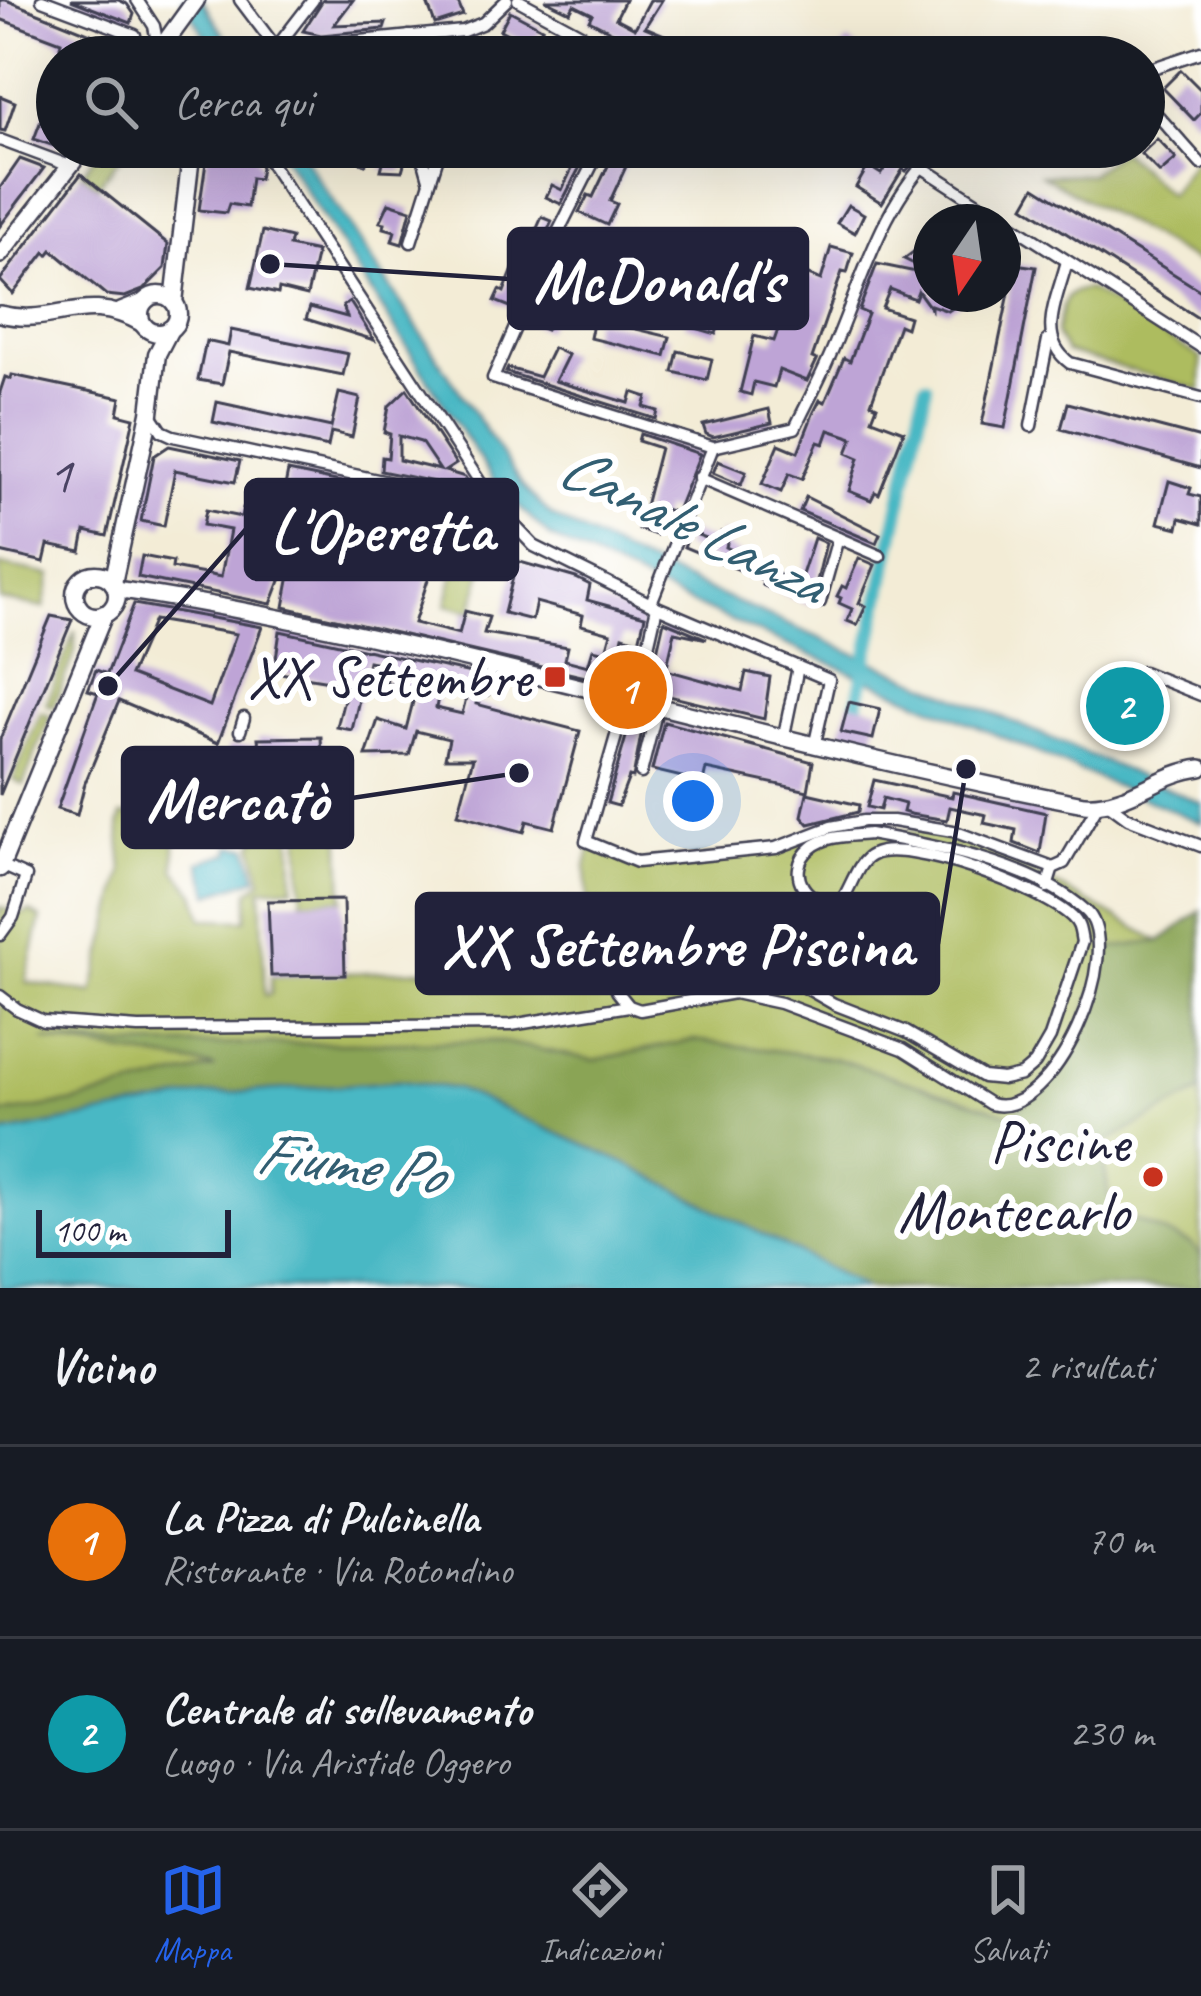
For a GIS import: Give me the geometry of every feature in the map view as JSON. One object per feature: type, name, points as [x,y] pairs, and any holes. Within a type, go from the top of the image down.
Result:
[{"type":"main road","points":[[169,36],[196,0]]},
{"type":"main road","points":[[0,255],[68,168]]},
{"type":"main road","points":[[1,866],[104,614],[114,607],[122,537],[158,354],[177,320],[175,269],[191,168]]},
{"type":"main road","points":[[158,354],[140,312],[175,269]]},
{"type":"main road","points":[[121,311],[164,295],[174,302]]},
{"type":"main road","points":[[0,314],[29,317],[89,307],[121,311],[158,332],[170,329]]},
{"type":"main road","points":[[84,666],[84,612],[75,593],[122,537]]},
{"type":"main road","points":[[89,575],[102,575],[114,586],[321,626],[783,740],[1030,794],[1103,805],[1201,768]]},
{"type":"main road","points":[[84,612],[104,614]]},
{"type":"street","points":[[42,0],[135,35]]},
{"type":"street","points":[[137,0],[158,36]]},
{"type":"street","points":[[240,0],[267,36]]},
{"type":"street","points":[[285,36],[313,0]]},
{"type":"street","points":[[409,36],[463,31],[484,22],[507,0]]},
{"type":"street","points":[[518,0],[584,36]]},
{"type":"street","points":[[1165,63],[1201,52]]},
{"type":"street","points":[[1165,124],[1201,164]]},
{"type":"street","points":[[0,140],[36,153]]},
{"type":"street","points":[[274,168],[496,506],[534,545],[829,680],[814,747]]},
{"type":"street","points":[[426,168],[430,182]]},
{"type":"street","points":[[411,242],[434,168]]},
{"type":"street","points":[[591,168],[493,378],[713,447],[795,428],[829,358],[865,260],[919,168]]},
{"type":"street","points":[[923,168],[1201,347]]},
{"type":"street","points":[[1031,426],[1067,261]]},
{"type":"street","points":[[1048,336],[1055,352],[1070,363],[1201,398]]},
{"type":"street","points":[[150,413],[162,431],[173,436],[496,506]]},
{"type":"street","points":[[713,447],[653,601],[631,702],[586,841],[637,862],[776,848],[831,826],[892,821],[952,831],[1053,868],[1064,863],[1103,805],[1201,846]]},
{"type":"street","points":[[699,478],[880,556]]},
{"type":"street","points":[[820,602],[838,538]]},
{"type":"street","points":[[783,740],[798,667]]},
{"type":"street","points":[[485,690],[492,668]]},
{"type":"street","points":[[1143,672],[1201,695]]},
{"type":"street","points":[[641,773],[657,709]]},
{"type":"street","points":[[0,995],[43,1021],[138,1028],[511,1025],[629,1006],[652,1010],[734,993],[903,1049],[1002,1108],[1019,1104],[1066,1057],[1101,945],[1088,912],[995,863],[869,834],[830,838],[810,849],[800,864],[800,885],[812,899],[828,905],[842,900],[865,859],[889,850],[993,874],[1070,914],[1082,942],[1050,1037],[1036,1063],[1021,1075],[983,1077],[906,1032],[834,1004],[780,973],[736,956],[644,952],[618,971],[617,991],[629,1006]]},
{"type":"street","points":[[0,935],[14,917],[26,876],[1,866]]},
{"type":"street","points":[[1047,887],[1053,868]]},
{"type":"street","points":[[0,914],[14,917]]},
{"type":"green space","points":[[1201,148],[1201,265],[1042,175],[1140,168],[1169,195]]},
{"type":"green space","points":[[85,168],[112,168],[97,187],[81,174]]},
{"type":"green space","points":[[1088,289],[1201,358],[1201,390],[1066,352],[1056,334],[1062,310],[1072,293]]},
{"type":"green space","points":[[461,544],[487,551],[472,612],[446,605]]},
{"type":"green space","points":[[0,565],[51,575],[44,608],[0,600]]},
{"type":"green space","points":[[75,631],[75,652],[53,707],[46,704]]},
{"type":"green space","points":[[41,712],[50,716],[23,785],[13,780]]},
{"type":"green space","points":[[122,815],[148,815],[175,833],[175,869],[195,893],[203,919],[246,920],[249,891],[262,881],[253,845],[262,829],[292,829],[293,887],[261,889],[265,995],[271,994],[271,976],[578,964],[589,950],[586,866],[592,841],[635,863],[767,850],[858,826],[924,832],[1008,859],[1160,941],[1068,1056],[1109,1214],[1199,1288],[0,1288],[0,907],[24,914],[29,911],[41,918],[26,982],[93,993],[123,872]]},
{"type":"green space","points":[[340,821],[343,900],[302,901],[299,822]]},
{"type":"green space","points":[[1201,911],[1201,1091],[1101,1145],[1111,1210],[1191,1244],[1201,1256],[1201,1288],[866,1288],[629,1165],[457,1089],[400,1081],[203,1095],[0,1134],[0,1114],[70,1103],[215,1067],[44,1040],[122,1046],[497,1041],[594,1060],[693,1040],[834,1058],[1013,1115],[1068,1056],[1111,948],[1160,941]]},
{"type":"green space","name":"Piscine Montecarlo","points":[[1198,1090],[1201,1256],[1191,1244],[1111,1210],[1101,1145]]},
{"type":"water","points":[[182,0],[202,0],[225,36],[205,36]]},
{"type":"water","points":[[291,168],[311,168],[524,488],[552,516],[632,557],[1201,803],[1201,823],[678,598],[550,537],[495,483]]},
{"type":"water","points":[[231,846],[248,847],[257,878],[210,894],[200,862],[230,853]]},
{"type":"water","name":"Fiume Po","points":[[400,1081],[457,1089],[629,1165],[866,1288],[0,1288],[0,1134],[203,1095]]},
{"type":"building","points":[[0,0],[6,0],[96,36],[45,36],[0,19]]},
{"type":"building","points":[[71,0],[118,0],[134,14],[131,23]]},
{"type":"building","points":[[323,0],[353,0],[334,25],[386,23],[384,29],[321,35],[303,31]]},
{"type":"building","points":[[426,0],[457,0],[463,15],[435,24]]},
{"type":"building","points":[[545,0],[625,0],[616,18],[635,28],[650,0],[662,0],[645,27],[667,36],[620,36],[589,20],[592,14],[574,5],[570,12]]},
{"type":"building","points":[[510,11],[542,28],[538,36],[512,36],[500,30]]},
{"type":"building","points":[[1181,70],[1201,90],[1201,113],[1194,120],[1165,86]]},
{"type":"building","points":[[0,96],[15,102],[5,131],[0,130]]},
{"type":"building","points":[[1165,147],[1176,159],[1160,173],[1155,168],[1165,168]]},
{"type":"building","points":[[20,159],[44,168],[0,226],[0,188]]},
{"type":"building","points":[[205,168],[261,168],[259,179],[251,178],[247,207],[229,204],[226,213],[199,210]]},
{"type":"building","points":[[572,168],[579,168],[561,204],[546,197],[552,185],[562,190]]},
{"type":"building","points":[[607,168],[625,168],[610,201],[617,204],[607,225],[579,212],[588,195],[593,197]]},
{"type":"building","points":[[867,168],[881,174],[885,168],[909,168],[903,169],[882,203],[856,187]]},
{"type":"building","points":[[81,174],[168,244],[165,268],[143,290],[125,297],[106,295],[52,250],[48,255],[45,252],[13,294],[0,280]]},
{"type":"building","points":[[1035,187],[1201,291],[1201,320],[1024,206]]},
{"type":"building","points":[[389,203],[411,210],[402,244],[392,241],[395,231],[380,222]]},
{"type":"building","points":[[848,205],[864,214],[855,233],[837,223]]},
{"type":"building","points":[[542,217],[552,221],[513,308],[495,301],[500,290],[504,292],[520,251],[526,253]]},
{"type":"building","points":[[263,231],[291,238],[289,246],[317,252],[307,296],[250,288]]},
{"type":"building","points":[[575,232],[594,240],[569,295],[565,292],[546,330],[532,324]]},
{"type":"building","points":[[714,238],[734,243],[722,289],[729,291],[716,334],[685,325],[695,283],[702,285]]},
{"type":"building","points":[[831,247],[853,253],[847,273],[842,272],[807,381],[779,370],[774,387],[754,382],[751,395],[740,392],[754,336],[774,341],[786,307],[793,309],[806,274],[821,280]]},
{"type":"building","points":[[877,264],[913,271],[913,298],[890,289],[882,308],[909,317],[906,328],[899,325],[871,403],[877,406],[872,419],[904,431],[879,494],[875,492],[871,500],[849,491],[859,458],[847,453],[853,438],[829,430],[824,444],[818,442],[802,479],[789,474],[781,492],[762,484],[779,444],[798,452],[844,358],[850,361],[868,314],[859,310]]},
{"type":"building","points":[[1021,265],[1036,267],[1005,428],[982,424],[1005,312],[1021,312]]},
{"type":"building","points":[[350,302],[374,340],[306,319],[310,307],[347,317],[343,306]]},
{"type":"building","points":[[594,319],[670,337],[665,356],[590,338]]},
{"type":"building","points":[[231,330],[348,354],[343,375],[229,352],[222,384],[198,380],[206,341],[228,346]]},
{"type":"building","points":[[553,348],[568,355],[555,381],[629,403],[632,392],[647,397],[644,407],[658,411],[656,419],[506,372],[508,368],[539,377]]},
{"type":"building","points":[[678,351],[712,359],[707,380],[673,372]]},
{"type":"building","points":[[5,377],[121,398],[118,414],[134,418],[107,536],[85,531],[81,552],[48,545],[44,562],[0,552],[0,392]]},
{"type":"building","points":[[407,389],[456,464],[445,471],[465,477],[473,490],[381,471],[382,457],[388,458],[390,434],[384,432],[389,406]],"holes":[[[399,436],[421,442],[440,470],[399,460]]]},
{"type":"building","points":[[339,393],[360,398],[352,437],[331,432],[328,447],[213,422],[217,402],[331,427]]},
{"type":"building","points":[[1068,403],[1201,438],[1201,468],[1061,429]]},
{"type":"building","points":[[769,409],[772,423],[713,437],[703,425]]},
{"type":"building","points":[[640,434],[700,454],[676,513],[664,509],[656,535],[639,529],[660,448],[638,441]]},
{"type":"building","points":[[169,446],[240,461],[235,482],[175,470],[164,526],[141,521],[154,456]]},
{"type":"building","points":[[718,461],[746,472],[741,485],[713,473]]},
{"type":"building","points":[[288,471],[355,485],[347,522],[420,536],[414,563],[432,567],[414,623],[459,634],[465,611],[489,617],[484,633],[568,647],[565,660],[588,666],[593,649],[606,652],[611,633],[581,625],[583,615],[536,602],[532,620],[504,613],[517,561],[576,578],[590,585],[587,600],[645,616],[639,641],[623,636],[617,662],[633,666],[629,687],[284,607],[291,570],[285,568],[271,604],[138,577],[142,556],[173,562],[172,568],[221,577],[230,530],[203,525],[206,510],[241,517],[243,508],[279,516]],"holes":[[[250,523],[322,538],[318,558],[246,543]],[[341,537],[374,547],[368,570],[335,562]]]},
{"type":"building","points":[[1169,481],[1201,497],[1201,524],[1180,518],[1178,528],[1158,523]]},
{"type":"building","points":[[806,497],[880,534],[876,543],[800,511]]},
{"type":"building","points":[[690,532],[717,542],[721,532],[729,536],[726,547],[799,584],[814,538],[826,543],[811,606],[762,585],[764,580],[684,547]]},
{"type":"building","points":[[859,558],[875,565],[859,603],[866,606],[857,625],[847,621],[852,609],[839,603],[837,596],[842,586],[846,588]]},
{"type":"building","points":[[134,604],[262,627],[218,743],[119,701],[77,815],[57,809],[98,693],[88,690],[96,670],[107,674]],"holes":[[[154,620],[236,634],[210,706],[130,675]]]},
{"type":"building","points":[[51,616],[72,620],[0,795],[0,739]]},
{"type":"building","points":[[664,621],[707,639],[675,632],[666,670],[742,691],[746,672],[770,677],[764,719],[648,691]]},
{"type":"building","points":[[280,631],[480,675],[476,704],[580,731],[554,828],[527,821],[524,832],[458,814],[473,758],[445,758],[449,739],[416,731],[409,755],[366,756],[378,720],[406,729],[416,690],[386,683],[390,665],[368,661],[352,730],[337,727],[348,684],[274,672]],"holes":[[[441,680],[469,686],[462,714],[436,708]]]},
{"type":"building","points":[[1120,684],[1146,693],[1152,707],[1149,714],[1135,719],[1109,709]]},
{"type":"building","points":[[849,702],[880,709],[873,739],[841,732]]},
{"type":"building","points":[[632,716],[644,719],[633,778],[629,777],[618,806],[607,803]]},
{"type":"building","points":[[664,722],[813,762],[808,791],[706,769],[703,782],[652,770]]},
{"type":"building","points":[[321,737],[322,759],[339,764],[340,811],[195,813],[194,784],[273,780],[272,759],[228,761],[228,746],[259,746],[258,738]]},
{"type":"building","points":[[874,780],[1046,813],[1040,853],[1014,843],[1016,830],[984,823],[986,815],[950,807],[947,820],[910,814],[903,812],[905,804],[883,798],[880,810],[867,807]]},
{"type":"building","points":[[807,793],[859,805],[858,812],[809,824],[802,816]]},
{"type":"building","points":[[343,900],[345,975],[271,976],[268,901]]},
{"type":"waterway","points":[[857,704],[926,386]]},
{"type":"place","name":"McDonald's","points":[[270,264]]},
{"type":"place","name":"XX Settembre","points":[[555,677]]},
{"type":"place","name":"L'Operetta","points":[[108,686]]},
{"type":"place","name":"La Pizza di Pulcinella","points":[[628,690]]},
{"type":"place","name":"Centrale di sollevamento","points":[[1125,706]]},
{"type":"place","name":"XX Settembre Piscina","points":[[966,769]]},
{"type":"place","name":"Mercatò","points":[[519,773]]},
{"type":"place","name":"Piscine Montecarlo","points":[[1153,1177]]},
{"type":"water label","name":"Canale Lanza","points":[[692,524]]}]
